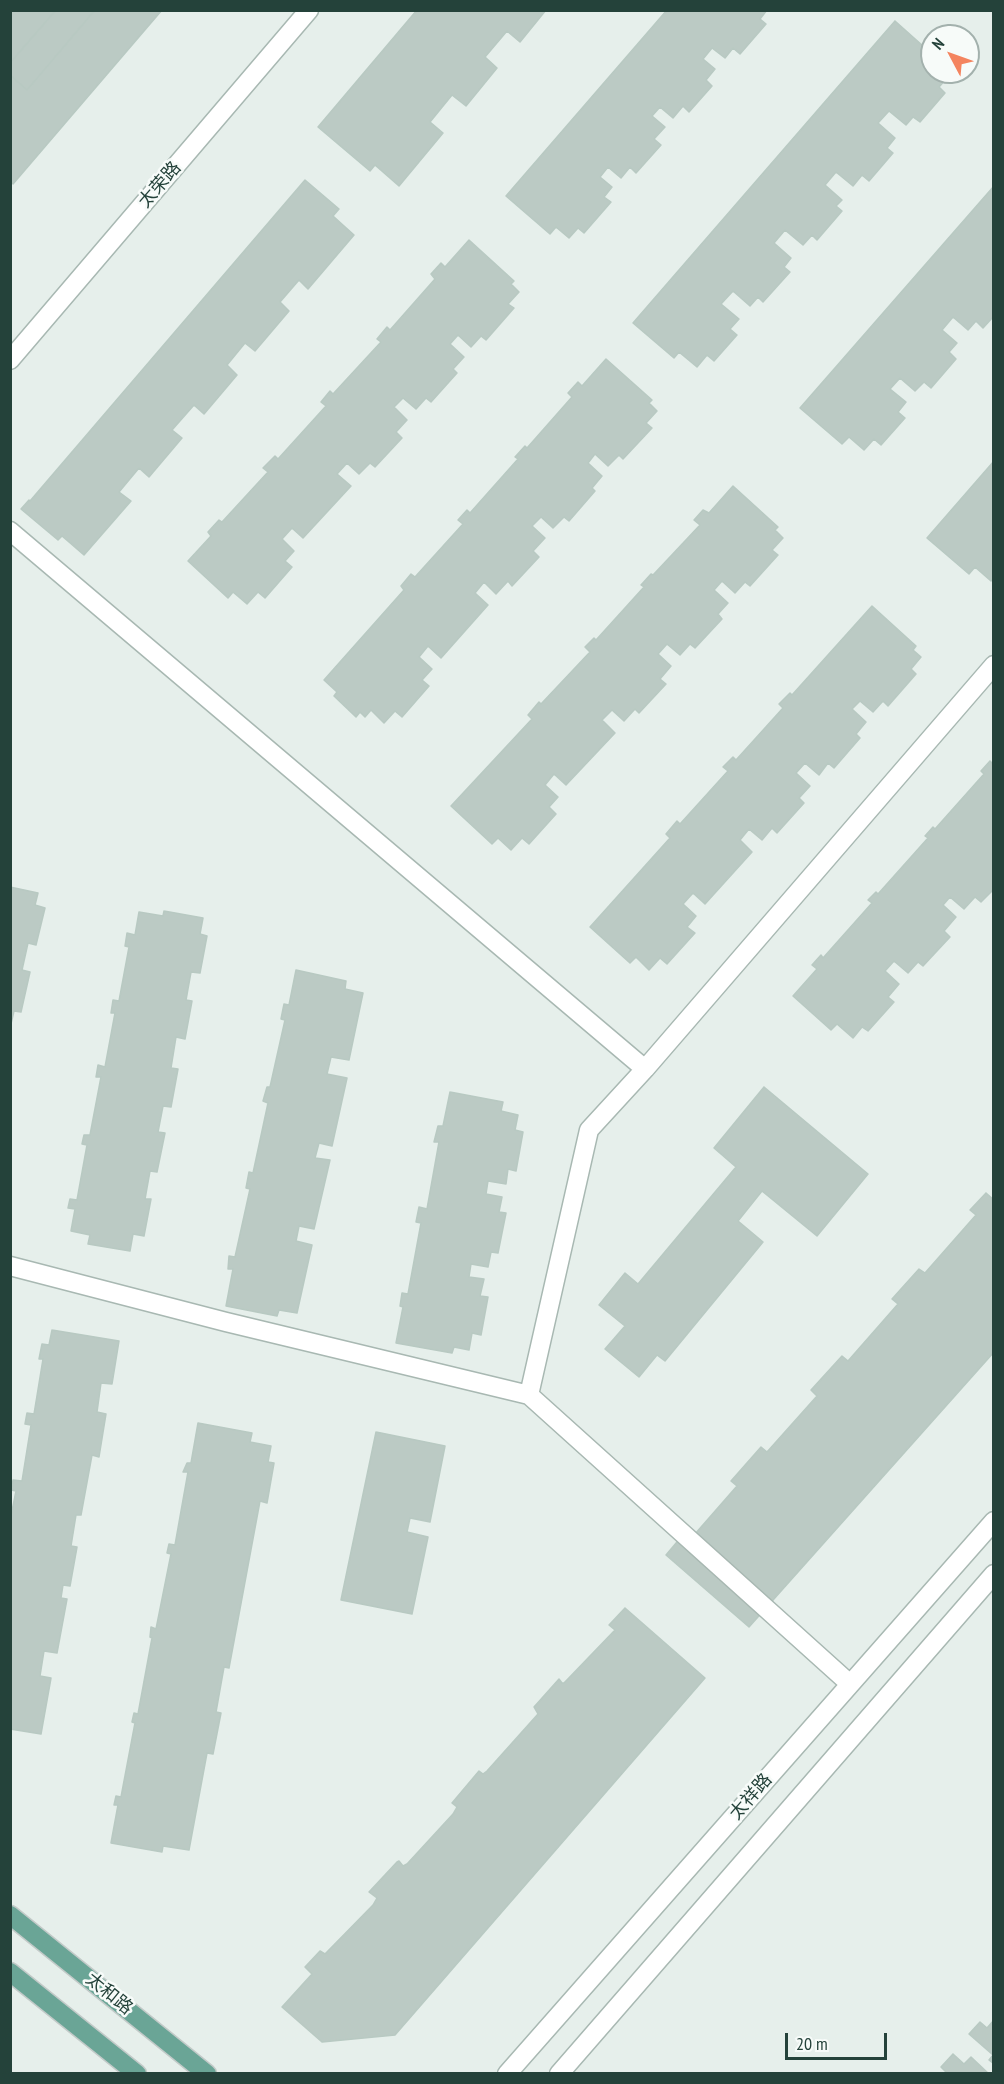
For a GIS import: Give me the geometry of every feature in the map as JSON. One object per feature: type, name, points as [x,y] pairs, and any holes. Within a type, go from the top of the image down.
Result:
[{"type":"main road","name":"太和路","points":[[10,1915],[207,2073]]},
{"type":"main road","points":[[10,1972],[137,2073]]},
{"type":"street","name":"太荣路","points":[[10,360],[309,10]]},
{"type":"street","points":[[10,531],[645,1069]]},
{"type":"street","points":[[529,1395],[589,1130],[645,1069],[993,665]]},
{"type":"street","points":[[10,1266],[226,1322],[529,1395],[850,1684]]},
{"type":"street","name":"太祥路","points":[[507,2073],[993,1521]]},
{"type":"street","name":"太祥路","points":[[558,2073],[993,1574]]},
{"type":"building","points":[[10,10],[56,10],[10,63]]},
{"type":"building","points":[[56,10],[95,10],[27,90],[10,75],[10,63]]},
{"type":"building","points":[[95,10],[162,10],[13,184],[10,182],[10,75],[27,90]]},
{"type":"building","points":[[417,10],[546,10],[520,42],[507,31],[485,57],[497,68],[466,106],[452,95],[430,122],[443,133],[399,186],[375,165],[370,171],[318,127]]},
{"type":"building","points":[[667,10],[767,10],[760,19],[766,24],[740,54],[733,48],[725,58],[712,48],[703,59],[715,69],[706,80],[712,86],[689,112],[683,106],[673,118],[660,107],[652,116],[665,127],[654,139],[661,145],[636,173],[630,167],[621,178],[608,167],[600,177],[612,187],[604,197],[611,202],[584,233],[578,228],[569,238],[556,227],[550,234],[506,196]]},
{"type":"building","points":[[895,21],[920,43],[920,84],[942,84],[939,87],[945,93],[920,122],[913,117],[906,125],[889,111],[878,123],[895,138],[887,148],[893,153],[869,181],[862,175],[853,186],[836,172],[825,185],[842,200],[836,206],[842,211],[817,240],[812,235],[803,245],[785,230],[774,243],[791,258],[784,267],[790,272],[763,302],[758,297],[750,306],[733,291],[721,304],[739,319],[730,329],[737,335],[714,361],[707,355],[697,367],[679,352],[674,358],[633,323]]},
{"type":"building","points":[[305,180],[339,209],[333,216],[354,235],[308,289],[299,280],[280,302],[289,311],[255,351],[245,343],[227,365],[237,375],[204,414],[194,405],[172,430],[182,438],[149,477],[139,468],[119,492],[131,501],[84,555],[62,536],[58,540],[21,509]]},
{"type":"building","points":[[994,186],[994,316],[983,328],[976,321],[968,330],[953,317],[942,330],[957,343],[949,352],[956,359],[931,388],[924,382],[915,391],[900,378],[890,389],[906,402],[898,412],[905,418],[881,445],[874,439],[864,450],[849,437],[842,444],[800,408]]},
{"type":"building","points":[[469,240],[514,281],[511,284],[519,292],[508,304],[514,308],[486,340],[481,336],[471,347],[458,335],[450,344],[464,357],[453,369],[457,373],[431,402],[426,398],[416,409],[403,398],[394,407],[407,420],[396,432],[402,438],[375,467],[370,463],[359,474],[347,463],[337,474],[351,486],[303,538],[292,528],[282,539],[294,551],[285,561],[292,567],[265,598],[258,592],[247,604],[233,592],[228,598],[188,561],[211,536],[208,532],[219,520],[222,522],[268,472],[263,468],[275,456],[278,459],[326,406],[321,402],[330,391],[333,394],[381,342],[377,339],[387,327],[390,330],[435,279],[431,274],[441,263],[445,267]]},
{"type":"building","points":[[606,359],[652,400],[649,403],[657,411],[646,423],[652,428],[623,459],[619,455],[608,466],[595,454],[588,463],[602,476],[592,488],[595,491],[569,521],[564,517],[553,528],[541,517],[532,526],[545,538],[533,551],[539,557],[512,586],[508,581],[496,594],[484,582],[475,593],[488,605],[441,658],[428,646],[419,657],[432,669],[422,680],[429,686],[402,717],[395,711],[384,723],[371,710],[365,717],[360,712],[356,717],[334,696],[337,692],[324,680],[404,590],[401,586],[411,574],[415,577],[463,524],[458,520],[467,510],[470,513],[518,459],[515,457],[525,446],[527,448],[572,397],[568,393],[578,382],[582,386]]},
{"type":"building","points":[[994,461],[994,578],[991,581],[975,567],[969,574],[927,538]]},
{"type":"building","points":[[733,486],[778,527],[775,530],[783,538],[772,550],[778,555],[750,586],[745,582],[735,593],[722,581],[714,590],[728,603],[718,614],[722,619],[695,648],[690,644],[680,655],[667,644],[658,654],[671,666],[660,679],[666,684],[639,713],[635,709],[624,721],[612,710],[602,720],[615,733],[566,785],[554,774],[545,785],[558,797],[549,807],[556,814],[529,844],[522,838],[511,850],[498,838],[492,844],[451,806],[532,719],[528,715],[539,702],[541,704],[590,652],[585,647],[594,638],[596,640],[644,587],[641,585],[700,525],[694,520],[703,510],[709,513]]},
{"type":"building","points":[[872,606],[916,646],[913,650],[921,657],[911,669],[916,674],[888,706],[883,701],[873,712],[860,701],[852,709],[866,722],[856,734],[860,738],[834,768],[828,763],[819,775],[805,763],[796,773],[810,786],[799,798],[804,803],[777,833],[772,828],[762,840],[749,829],[740,840],[752,852],[705,904],[693,893],[683,904],[696,916],[687,927],[695,933],[667,964],[660,958],[649,970],[636,957],[630,963],[590,927],[670,838],[666,834],[677,821],[680,824],[728,771],[723,767],[733,757],[736,760],[783,708],[779,704],[790,693],[792,695]]},
{"type":"building","points":[[990,761],[994,762],[994,889],[981,902],[975,897],[964,909],[950,897],[943,905],[956,917],[944,931],[950,937],[923,966],[918,962],[908,973],[894,961],[885,971],[899,984],[888,997],[894,1002],[868,1031],[862,1027],[853,1038],[837,1024],[831,1030],[793,996],[817,969],[812,965],[821,955],[823,958],[872,903],[868,900],[876,892],[878,894],[928,838],[925,836],[933,827],[935,829],[984,774],[981,771]]},
{"type":"building","points":[[10,887],[38,893],[35,905],[45,908],[36,945],[28,943],[22,970],[30,972],[21,1012],[14,1011],[10,1028]]},
{"type":"building","points":[[164,911],[203,918],[200,934],[207,936],[200,973],[191,972],[186,1000],[192,1001],[185,1039],[176,1037],[171,1068],[178,1069],[171,1107],[163,1106],[158,1132],[165,1133],[157,1172],[150,1171],[145,1199],[151,1199],[144,1236],[133,1234],[130,1251],[88,1244],[90,1235],[71,1231],[75,1209],[68,1208],[70,1199],[77,1200],[87,1145],[82,1144],[84,1135],[90,1135],[101,1077],[96,1077],[98,1065],[105,1067],[115,1013],[111,1013],[113,1000],[119,1001],[129,947],[125,946],[127,933],[135,935],[139,912],[163,916]]},
{"type":"building","points":[[296,970],[346,981],[345,989],[363,993],[349,1060],[331,1057],[327,1074],[347,1078],[332,1146],[319,1143],[315,1158],[330,1160],[314,1229],[299,1226],[296,1241],[312,1245],[297,1313],[279,1310],[277,1316],[226,1306],[233,1269],[228,1269],[229,1256],[235,1257],[250,1189],[246,1188],[249,1172],[253,1173],[268,1103],[263,1101],[267,1087],[270,1087],[285,1020],[281,1019],[284,1004],[289,1005]]},
{"type":"building","points":[[764,1087],[868,1174],[817,1236],[762,1191],[738,1221],[763,1242],[665,1361],[657,1355],[639,1377],[605,1349],[625,1326],[599,1305],[625,1273],[638,1284],[736,1167],[714,1148]]},
{"type":"building","points":[[450,1092],[503,1102],[501,1111],[518,1115],[515,1130],[523,1132],[516,1171],[508,1169],[506,1184],[488,1181],[486,1194],[502,1197],[499,1212],[506,1213],[498,1253],[491,1252],[488,1267],[471,1264],[469,1277],[484,1279],[480,1296],[488,1297],[481,1335],[472,1333],[469,1350],[454,1347],[452,1353],[396,1343],[403,1307],[400,1306],[402,1293],[408,1294],[421,1223],[416,1222],[419,1207],[427,1209],[439,1142],[434,1142],[438,1126],[443,1126]]},
{"type":"building","points":[[986,1193],[994,1200],[994,1352],[749,1627],[666,1555],[682,1536],[688,1542],[737,1486],[731,1481],[761,1447],[767,1452],[817,1396],[811,1390],[842,1356],[848,1361],[898,1304],[892,1299],[919,1269],[925,1273],[976,1215],[970,1210]]},
{"type":"building","points":[[52,1330],[119,1341],[112,1384],[101,1383],[97,1412],[106,1414],[99,1457],[92,1455],[81,1515],[76,1515],[71,1546],[77,1547],[70,1586],[63,1585],[61,1598],[67,1599],[57,1653],[44,1651],[40,1676],[51,1678],[41,1734],[10,1729],[10,1521],[16,1491],[11,1490],[13,1480],[22,1481],[31,1425],[25,1424],[27,1413],[34,1414],[43,1359],[39,1359],[42,1344],[49,1345]]},
{"type":"building","points":[[198,1423],[252,1433],[250,1442],[271,1446],[268,1462],[274,1463],[267,1503],[260,1501],[229,1668],[224,1667],[216,1712],[221,1713],[213,1754],[207,1753],[189,1850],[163,1846],[162,1852],[111,1843],[118,1805],[114,1805],[116,1796],[121,1797],[135,1723],[132,1722],[134,1713],[138,1714],[152,1638],[150,1637],[151,1627],[156,1629],[171,1554],[167,1553],[169,1544],[175,1545],[188,1472],[183,1472],[187,1463],[191,1463]]},
{"type":"building","points":[[376,1432],[445,1446],[430,1522],[410,1518],[407,1532],[428,1537],[412,1614],[341,1600]]},
{"type":"building","points":[[625,1608],[705,1678],[395,2035],[322,2042],[282,2007],[312,1974],[305,1967],[320,1951],[325,1954],[373,1905],[377,1898],[369,1892],[397,1862],[399,1861],[403,1866],[407,1864],[453,1814],[457,1807],[452,1803],[479,1771],[483,1774],[487,1771],[538,1714],[534,1707],[559,1679],[564,1683],[615,1630],[609,1625]]},
{"type":"building","points":[[994,2020],[994,2064],[989,2060],[993,2055],[969,2034],[980,2022],[987,2028]]},
{"type":"building","points":[[953,2054],[964,2064],[971,2057],[989,2074],[948,2074],[941,2067]]}]
